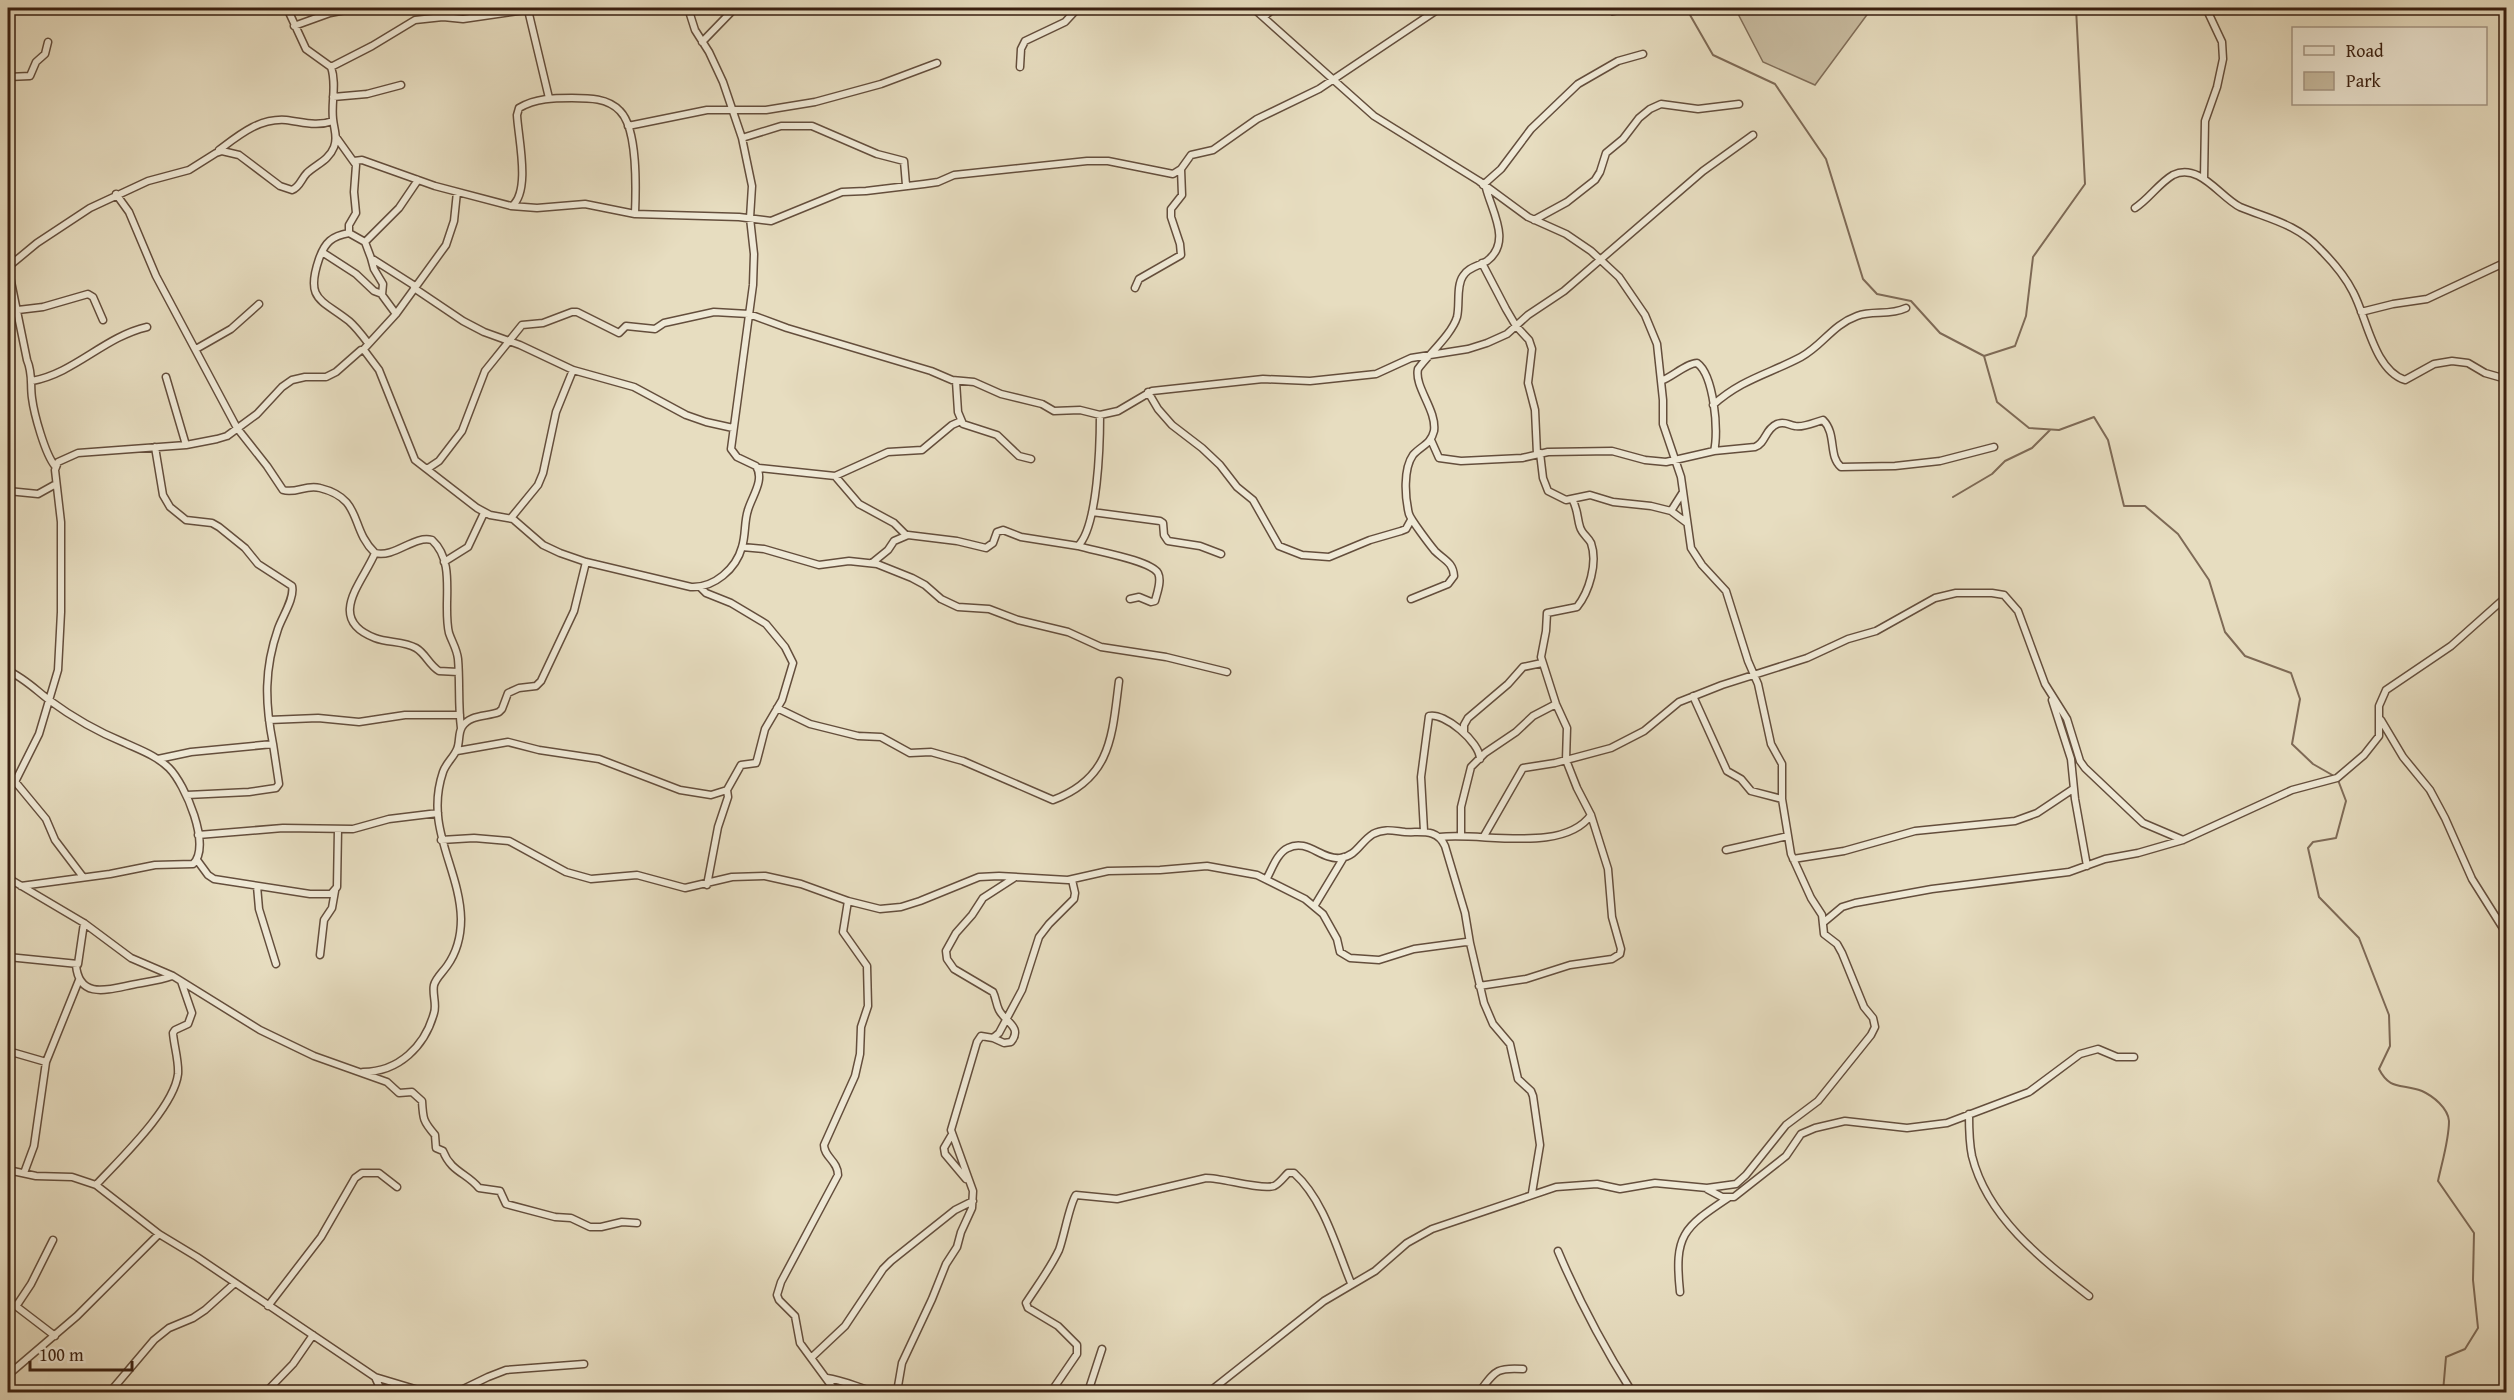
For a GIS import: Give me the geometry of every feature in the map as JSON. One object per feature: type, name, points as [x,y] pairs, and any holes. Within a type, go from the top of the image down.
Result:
[{"type":"street","points":[[216,153],[222,151],[238,155],[280,186],[292,190],[297,188],[309,171],[326,159],[335,146],[334,86],[331,67],[306,49],[287,8]]},
{"type":"street","points":[[294,26],[330,13],[356,8]]},
{"type":"street","points":[[442,8],[444,17]]},
{"type":"street","points":[[331,67],[415,20],[444,17],[463,19],[540,8]]},
{"type":"street","points":[[688,8],[695,30],[723,82],[742,138],[752,186],[750,218],[754,254],[749,314],[733,428],[733,453],[759,468],[835,476],[888,452],[922,450],[952,425],[961,421]]},
{"type":"street","points":[[702,42],[735,8]]},
{"type":"street","points":[[1020,67],[1021,49],[1026,41],[1065,22],[1078,8]]},
{"type":"street","points":[[1209,1392],[1324,1300],[1383,1265],[1416,1237],[1556,1186],[1591,1184],[1612,1189],[1655,1183],[1707,1188],[1729,1187],[1742,1180],[1781,1131],[1796,1116],[1818,1101],[1873,1031],[1873,1018],[1864,1007],[1837,944],[1824,934],[1824,922],[1793,859],[1782,799],[1782,764],[1771,744],[1758,684],[1735,626],[1726,591],[1694,554],[1687,523],[1687,506],[1665,432],[1657,344],[1649,322],[1626,286],[1602,260],[1566,234],[1534,220],[1485,186],[1374,116],[1254,8]]},
{"type":"street","points":[[1264,17],[1274,8]]},
{"type":"street","points":[[354,161],[362,160],[418,180],[511,206],[537,208],[585,204],[635,214],[775,221],[837,193],[873,191],[938,182],[954,175],[1070,162],[1108,161],[1173,174],[1181,169],[1192,154],[1213,150],[1257,119],[1334,80],[1440,8]]},
{"type":"street","points":[[2204,179],[2205,121],[2217,87],[2223,59],[2222,42],[2206,8]]},
{"type":"street","points":[[528,10],[549,98]]},
{"type":"street","points":[[8,77],[30,76],[36,62],[45,54],[48,42]]},
{"type":"street","points":[[1485,186],[1531,129],[1578,84],[1618,61],[1643,54]]},
{"type":"street","points":[[628,126],[708,110],[766,110],[831,98],[881,84],[937,63]]},
{"type":"street","points":[[333,97],[367,94],[401,85]]},
{"type":"street","points":[[511,206],[519,199],[523,184],[517,111],[522,106],[549,98],[601,100],[620,110],[628,126],[634,161],[635,214]]},
{"type":"street","points":[[1534,220],[1567,202],[1594,180],[1600,172],[1606,153],[1623,139],[1644,113],[1656,105],[1698,109],[1738,104]]},
{"type":"street","points":[[15,782],[39,734],[58,670],[61,612],[61,522],[55,466],[46,452],[34,408],[32,381],[8,267],[67,223],[116,194],[159,177],[189,170],[260,123],[284,120],[318,125],[333,121]]},
{"type":"street","points":[[742,138],[781,126],[812,126],[877,154],[904,161],[906,185]]},
{"type":"street","points":[[427,469],[439,461],[462,432],[485,371],[522,325],[543,323],[572,312],[619,333],[628,326],[655,329],[666,323],[714,312],[749,314],[787,328],[919,367],[956,381],[974,382],[1001,394],[1042,404],[1054,411],[1080,410],[1100,415],[1118,411],[1148,392],[1207,383],[1270,379],[1310,381],[1376,374],[1406,360],[1430,354],[1458,352],[1507,334],[1528,315],[1564,291],[1602,260],[1635,228],[1703,171],[1753,135]]},
{"type":"street","points":[[336,137],[354,161],[356,213],[349,225],[349,232]]},
{"type":"street","points":[[1135,288],[1139,279],[1181,255],[1171,209],[1182,195],[1181,169]]},
{"type":"street","points":[[2135,208],[2148,200],[2174,175],[2191,173],[2204,179],[2235,204],[2280,221],[2319,247],[2344,277],[2379,358],[2392,374],[2400,378],[2410,378],[2434,364],[2458,362],[2506,379]]},
{"type":"street","points":[[366,242],[399,208],[418,180]]},
{"type":"street","points":[[1485,186],[1500,237],[1497,250],[1462,276],[1457,316],[1417,373],[1433,421],[1434,429],[1431,440],[1439,458],[1446,460],[1511,459],[1538,454],[1612,451],[1655,462],[1760,445],[1769,430],[1778,424],[1787,423],[1798,427],[1823,420],[1830,430],[1834,458],[1841,467],[1895,466],[1940,461],[1994,447]]},
{"type":"street","points":[[55,466],[64,458],[78,453],[186,445],[217,439],[257,414],[282,387],[292,380],[305,377],[326,377],[336,372],[363,350],[396,314],[440,254],[451,235],[458,192]]},
{"type":"street","points":[[116,194],[129,212],[156,276],[237,428],[283,490],[288,492],[313,486],[344,499],[352,508],[366,541],[375,553]]},
{"type":"street","points":[[368,343],[348,321],[327,307],[316,296],[314,280],[322,252],[331,238],[349,232],[366,242],[374,269],[383,283],[381,294]]},
{"type":"street","points":[[322,252],[381,294],[396,314]]},
{"type":"street","points":[[371,258],[463,321],[573,370],[622,383],[686,415],[733,428]]},
{"type":"street","points":[[2361,312],[2427,299],[2506,262]]},
{"type":"street","points":[[1482,263],[1516,326],[1529,340],[1532,348],[1528,383],[1535,410],[1538,454],[1546,490],[1563,499],[1572,500],[1590,495],[1613,502],[1640,504],[1671,511],[1687,523]]},
{"type":"street","points":[[18,310],[43,307],[88,294],[93,297],[103,320]]},
{"type":"street","points":[[196,349],[231,329],[259,304]]},
{"type":"street","points":[[1713,405],[1746,381],[1802,357],[1840,323],[1858,315],[1894,313],[1906,308]]},
{"type":"street","points":[[32,381],[76,364],[120,336],[147,327]]},
{"type":"street","points":[[363,350],[371,357],[379,370],[415,460],[484,513],[511,518],[543,545],[586,562],[701,588],[706,593],[726,600],[766,624],[789,652],[793,663],[787,688],[765,729],[758,760],[756,763],[741,765],[727,790],[728,797],[718,827],[707,885]]},
{"type":"street","points":[[1661,381],[1677,375],[1690,364],[1697,363],[1703,369],[1708,378],[1716,427],[1714,452]]},
{"type":"street","points":[[511,518],[534,490],[543,473],[556,412],[573,370]]},
{"type":"street","points":[[166,377],[186,445]]},
{"type":"street","points":[[956,381],[961,421],[972,429],[997,435],[1020,456],[1031,459]]},
{"type":"street","points":[[1148,392],[1158,410],[1172,425],[1202,448],[1220,465],[1237,487],[1253,500],[1279,546],[1302,555],[1329,557],[1370,540],[1406,529],[1411,520]]},
{"type":"street","points":[[1078,546],[1092,512],[1099,462],[1100,415]]},
{"type":"street","points":[[1411,599],[1448,584],[1452,580],[1454,571],[1450,563],[1433,549],[1411,520],[1407,498],[1409,466],[1413,456],[1431,440]]},
{"type":"street","points":[[155,447],[163,495],[170,507],[186,520],[212,523],[219,527],[245,548],[258,564],[292,586],[291,601],[284,613],[267,668],[266,705],[279,784],[276,788],[249,792],[187,795]]},
{"type":"street","points":[[701,588],[727,572],[742,547],[746,519],[759,479],[759,468]]},
{"type":"street","points":[[835,476],[859,504],[894,523],[906,535]]},
{"type":"street","points":[[8,491],[38,495],[56,484]]},
{"type":"street","points":[[1671,511],[1683,492]]},
{"type":"street","points":[[1479,986],[1526,979],[1570,965],[1612,959],[1620,954],[1621,945],[1612,917],[1608,869],[1591,815],[1566,760],[1568,731],[1556,704],[1540,652],[1546,631],[1547,613],[1577,607],[1593,573],[1592,546],[1580,528],[1576,507],[1572,500]]},
{"type":"street","points":[[1092,512],[1162,522],[1164,537],[1168,541],[1200,546],[1221,554]]},
{"type":"street","points":[[444,562],[468,547],[484,513]]},
{"type":"street","points":[[872,563],[894,542],[906,535],[957,541],[986,548],[992,546],[997,532],[1001,530],[1021,537],[1078,546],[1146,565],[1157,572],[1160,580],[1153,602],[1139,597],[1130,599]]},
{"type":"street","points":[[375,553],[391,552],[430,538],[438,546],[444,562],[449,633],[456,647],[461,728],[457,751]]},
{"type":"street","points":[[742,547],[764,549],[819,565],[849,561],[872,563],[912,578],[958,607],[997,611],[1018,620],[1068,632],[1101,647],[1166,657],[1227,672]]},
{"type":"street","points":[[375,553],[352,598],[350,616],[354,625],[374,638],[415,647],[439,671],[458,672]]},
{"type":"street","points":[[461,728],[477,717],[502,709],[508,693],[513,690],[532,687],[541,681],[574,611],[586,562]]},
{"type":"street","points":[[1484,836],[1521,770],[1526,767],[1595,754],[1629,739],[1654,723],[1669,708],[1694,696],[1808,658],[1848,639],[1876,631],[1925,602],[1943,595],[1992,593],[2004,595],[2018,610],[2050,694],[2071,759],[2073,789],[2087,866]]},
{"type":"street","points":[[1824,922],[1842,907],[1855,903],[1932,890],[2060,874],[2105,859],[2138,853],[2183,840],[2292,790],[2337,778],[2351,768],[2372,746],[2381,730],[2379,706],[2386,690],[2451,646],[2506,597]]},
{"type":"street","points":[[1464,733],[1464,725],[1468,718],[1523,668],[1542,663]]},
{"type":"street","points":[[8,671],[101,732],[158,759],[169,768],[187,795],[194,813],[198,835],[197,860],[211,878],[322,896],[335,891]]},
{"type":"street","points":[[777,708],[810,724],[858,736],[881,737],[910,753],[931,752],[963,761],[1053,800],[1085,782],[1093,775],[1104,758],[1110,742],[1119,681]]},
{"type":"street","points":[[2050,694],[2064,713],[2080,761],[2091,775],[2143,823],[2183,840]]},
{"type":"street","points":[[1694,696],[1727,771],[1741,778],[1751,791],[1782,799]]},
{"type":"street","points":[[1461,835],[1461,807],[1470,770],[1480,759],[1538,712],[1556,704]]},
{"type":"street","points":[[1424,831],[1421,784],[1428,718],[1431,714],[1440,717],[1464,733],[1479,748],[1480,759]]},
{"type":"street","points":[[268,720],[318,718],[359,722],[405,715],[460,715]]},
{"type":"street","points":[[2381,720],[2403,756],[2430,790],[2472,879],[2506,933]]},
{"type":"street","points":[[357,1071],[381,1071],[394,1065],[417,1048],[427,1034],[434,1012],[434,985],[457,949],[461,935],[459,900],[441,840],[438,813],[443,770],[448,760],[457,751],[508,742],[516,743],[539,750],[600,759],[680,790],[711,795],[727,790]]},
{"type":"street","points":[[158,759],[191,752],[273,744]]},
{"type":"street","points":[[8,773],[43,814],[55,840],[83,876]]},
{"type":"street","points":[[1793,859],[1844,851],[1915,831],[2015,821],[2037,813],[2073,789]]},
{"type":"street","points":[[198,835],[283,828],[338,829],[438,813]]},
{"type":"street","points":[[1267,878],[1282,852],[1289,847],[1300,845],[1333,858],[1354,853],[1370,836],[1381,831],[1424,831],[1440,837],[1461,835],[1557,836],[1578,829],[1591,815]]},
{"type":"street","points":[[320,955],[324,920],[332,908],[339,866],[338,829]]},
{"type":"street","points":[[1726,850],[1788,836]]},
{"type":"street","points":[[1440,837],[1445,846],[1460,897],[1479,986],[1493,1024],[1510,1044],[1518,1079],[1531,1091],[1533,1096],[1540,1145],[1538,1169],[1532,1193]]},
{"type":"street","points":[[441,840],[474,838],[509,841],[566,872],[591,879],[637,875],[685,888],[707,885],[732,877],[765,876],[801,884],[848,901],[888,910],[921,901],[979,877],[1072,880],[1108,871],[1207,866],[1242,871],[1267,878],[1315,905],[1330,926],[1340,952],[1350,958],[1379,960],[1414,949],[1463,942],[1470,944]]},
{"type":"street","points":[[1315,905],[1344,857]]},
{"type":"street","points":[[20,886],[155,865],[186,866],[197,860]]},
{"type":"street","points":[[8,878],[84,923],[131,958],[173,976],[286,1043],[390,1084],[399,1093],[412,1092],[420,1098],[425,1124],[435,1135],[436,1148],[443,1150],[448,1162],[479,1188],[501,1191],[506,1204],[555,1217],[571,1218],[590,1227],[622,1222],[637,1223]]},
{"type":"street","points":[[970,1184],[945,1154],[944,1148],[951,1135],[952,1124],[977,1042],[984,1035],[1006,1043],[1013,1040],[1015,1030],[1007,1018],[1000,1013],[993,992],[954,969],[946,955],[952,938],[972,915],[983,897],[1014,878]]},
{"type":"street","points":[[993,1038],[999,1033],[1022,990],[1039,937],[1074,899],[1072,880]]},
{"type":"street","points":[[257,886],[259,909],[276,964]]},
{"type":"street","points":[[836,1392],[798,1337],[793,1313],[777,1294],[838,1175],[836,1164],[824,1150],[824,1145],[859,1065],[861,1027],[868,1006],[867,970],[866,963],[844,935],[848,901]]},
{"type":"street","points":[[84,923],[79,960],[76,965],[80,980],[90,988],[110,990],[173,976]]},
{"type":"street","points":[[8,957],[76,965]]},
{"type":"street","points":[[24,1173],[34,1146],[46,1062],[80,980]]},
{"type":"street","points":[[96,1185],[144,1134],[163,1106],[176,1080],[174,1033],[175,1030],[188,1024],[192,1013],[181,981]]},
{"type":"street","points":[[1680,1292],[1678,1264],[1681,1240],[1686,1231],[1694,1221],[1739,1193],[1778,1163],[1798,1137],[1806,1132],[1845,1121],[1918,1128],[1947,1123],[2029,1092],[2080,1054],[2098,1049],[2117,1057],[2134,1057]]},
{"type":"street","points":[[8,1051],[46,1062]]},
{"type":"street","points":[[1969,1114],[1971,1153],[1976,1170],[1999,1213],[2043,1259],[2089,1296]]},
{"type":"street","points":[[897,1392],[902,1363],[946,1264],[957,1247],[973,1201],[973,1191],[951,1135]]},
{"type":"street","points":[[8,1170],[36,1176],[72,1177],[96,1185],[159,1234],[375,1377],[425,1392]]},
{"type":"street","points":[[268,1306],[321,1237],[355,1178],[362,1173],[380,1173],[397,1187]]},
{"type":"street","points":[[1051,1392],[1077,1354],[1077,1345],[1058,1326],[1028,1308],[1026,1303],[1058,1252],[1068,1224],[1072,1200],[1076,1196],[1117,1199],[1206,1178],[1269,1186],[1278,1183],[1288,1173],[1294,1173],[1310,1192],[1322,1212],[1352,1283]]},
{"type":"street","points":[[1707,1188],[1722,1197],[1729,1198]]},
{"type":"street","points":[[811,1358],[844,1326],[891,1261],[959,1208],[973,1201]]},
{"type":"street","points":[[8,1375],[55,1336],[159,1234]]},
{"type":"street","points":[[17,1305],[54,1240]]},
{"type":"street","points":[[1558,1251],[1584,1312],[1613,1364],[1632,1392]]},
{"type":"street","points":[[110,1392],[154,1340],[169,1328],[205,1310],[235,1284]]},
{"type":"street","points":[[8,1300],[55,1336]]},
{"type":"street","points":[[266,1392],[293,1364],[313,1335]]},
{"type":"street","points":[[1088,1392],[1102,1349]]},
{"type":"street","points":[[457,1392],[506,1370],[584,1364]]},
{"type":"street","points":[[1479,1392],[1498,1370],[1523,1369]]},
{"type":"street","points":[[375,1377],[382,1392]]},
{"type":"street","points":[[828,1378],[874,1392]]},
{"type":"green space","points":[[1735,8],[1872,8],[1815,85],[1763,62]]},
{"type":"waterway","points":[[1605,8],[1612,15],[1645,8]]},
{"type":"waterway","points":[[1686,8],[1713,55],[1775,84],[1826,159],[1863,279],[1877,294],[1911,301],[1940,333],[1984,356],[1997,402],[2029,428],[2059,430],[2094,417],[2108,440],[2124,506],[2145,506],[2178,534],[2209,580],[2225,632],[2245,656],[2291,673],[2300,699],[2292,744],[2313,764],[2334,776]]},
{"type":"waterway","points":[[1984,356],[2015,346],[2026,316],[2033,257],[2085,184],[2076,8]]},
{"type":"waterway","points":[[1953,497],[1992,474],[2005,461],[2032,448],[2050,430]]},
{"type":"waterway","points":[[2338,780],[2346,801],[2336,838],[2313,842],[2308,848],[2319,897],[2359,938],[2389,1015],[2390,1046],[2379,1069],[2383,1076],[2392,1084],[2426,1093],[2439,1103],[2448,1116],[2448,1136],[2438,1181],[2474,1233],[2473,1280],[2478,1328],[2465,1349],[2446,1357],[2443,1392]]}]
